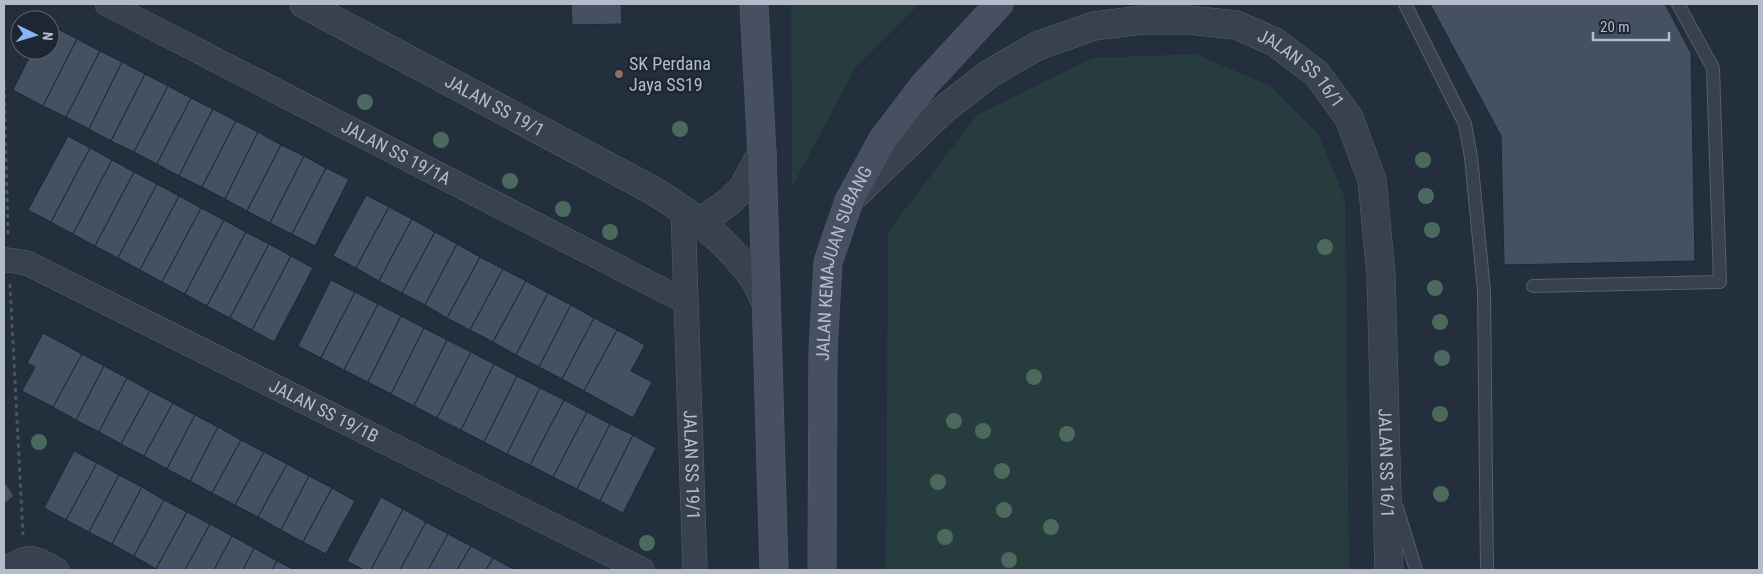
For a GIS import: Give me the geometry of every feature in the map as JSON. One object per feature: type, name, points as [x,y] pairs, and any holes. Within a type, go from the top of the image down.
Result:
[{"type":"main road","points":[[754,4],[762,153],[774,570]]},
{"type":"main road","name":"JALAN KEMAJUAN SUBANG","points":[[822,570],[824,352],[828,262],[849,201],[883,139],[925,84],[999,4]]},
{"type":"street","name":"JALAN SS 19/1A","points":[[107,4],[686,302]]},
{"type":"street","name":"JALAN SS 19/1","points":[[304,4],[654,191],[692,216],[725,244],[753,277],[766,303]]},
{"type":"street","name":"JALAN SS 16/1","points":[[849,201],[943,110],[988,74],[1037,46],[1094,26],[1142,20],[1189,20],[1236,25],[1275,42],[1317,74],[1349,118],[1372,180],[1381,275],[1390,570]]},
{"type":"street","points":[[692,216],[730,202],[743,188],[762,153]]},
{"type":"street","name":"JALAN SS 19/1","points":[[692,216],[686,302],[695,570]]},
{"type":"street","name":"JALAN SS 19/1B","points":[[6,260],[27,263],[642,570]]},
{"type":"street","points":[[4,569],[24,558],[35,559],[58,570]]},
{"type":"lane","points":[[1405,4],[1465,124],[1471,158],[1484,291],[1487,570]]},
{"type":"lane","points":[[1533,286],[1720,282],[1713,68],[1678,4]]},
{"type":"lane","points":[[1387,475],[1416,570]]},
{"type":"path","points":[[4,86],[6,260],[24,558]]},
{"type":"green space","points":[[791,4],[919,4],[855,68],[792,187]]},
{"type":"green space","points":[[1195,54],[1271,86],[1319,135],[1345,199],[1349,570],[886,570],[888,232],[977,115],[1093,58]]},
{"type":"building","points":[[571,4],[621,4],[622,24],[572,25]]},
{"type":"building","points":[[1430,4],[1665,4],[1691,53],[1695,261],[1504,265],[1501,136]]},
{"type":"building","points":[[60,30],[77,39],[43,106],[13,90],[28,60],[60,60]]},
{"type":"building","points":[[77,39],[100,51],[66,117],[43,106]]},
{"type":"building","points":[[100,51],[122,62],[89,129],[66,117]]},
{"type":"building","points":[[122,62],[145,74],[111,141],[89,129]]},
{"type":"building","points":[[145,74],[168,86],[134,152],[111,141]]},
{"type":"building","points":[[168,86],[191,98],[157,164],[134,152]]},
{"type":"building","points":[[191,98],[213,109],[179,176],[157,164]]},
{"type":"building","points":[[213,109],[236,121],[202,187],[179,176]]},
{"type":"building","points":[[236,121],[258,132],[225,199],[202,187]]},
{"type":"building","points":[[258,132],[281,145],[247,211],[225,199]]},
{"type":"building","points":[[68,136],[90,148],[51,222],[28,210]]},
{"type":"building","points":[[281,145],[304,156],[270,223],[247,211]]},
{"type":"building","points":[[90,148],[112,160],[73,234],[51,222]]},
{"type":"building","points":[[304,156],[326,168],[292,234],[270,223]]},
{"type":"building","points":[[112,160],[134,172],[95,246],[73,234]]},
{"type":"building","points":[[326,168],[349,179],[315,246],[292,234]]},
{"type":"building","points":[[134,172],[157,184],[118,258],[95,246]]},
{"type":"building","points":[[157,184],[179,196],[140,270],[118,258]]},
{"type":"building","points":[[366,195],[389,207],[356,268],[333,256]]},
{"type":"building","points":[[179,196],[201,208],[162,282],[140,270]]},
{"type":"building","points":[[389,207],[412,219],[379,281],[356,268]]},
{"type":"building","points":[[201,208],[224,220],[185,294],[162,282]]},
{"type":"building","points":[[412,219],[435,232],[402,293],[379,281]]},
{"type":"building","points":[[224,220],[246,232],[207,306],[185,294]]},
{"type":"building","points":[[246,232],[269,244],[230,318],[207,306]]},
{"type":"building","points":[[435,232],[457,244],[425,305],[402,293]]},
{"type":"building","points":[[269,244],[291,256],[252,330],[230,318]]},
{"type":"building","points":[[457,244],[480,257],[447,318],[425,305]]},
{"type":"building","points":[[291,256],[313,268],[274,342],[252,330]]},
{"type":"building","points":[[480,257],[503,269],[470,330],[447,318]]},
{"type":"building","points":[[503,269],[526,281],[493,342],[470,330]]},
{"type":"building","points":[[331,280],[355,292],[321,358],[298,346]]},
{"type":"building","points":[[526,281],[548,293],[516,355],[493,342]]},
{"type":"building","points":[[355,292],[378,304],[344,370],[321,358]]},
{"type":"building","points":[[548,293],[571,305],[539,367],[516,355]]},
{"type":"building","points":[[378,304],[401,316],[368,382],[344,370]]},
{"type":"building","points":[[571,305],[594,318],[562,379],[539,367]]},
{"type":"building","points":[[401,316],[424,328],[391,394],[368,382]]},
{"type":"building","points":[[594,318],[617,330],[584,391],[562,379]]},
{"type":"building","points":[[424,328],[447,340],[414,406],[391,394]]},
{"type":"building","points":[[617,330],[645,345],[631,371],[652,382],[633,418],[584,391]]},
{"type":"building","points":[[43,333],[82,354],[53,407],[22,391],[35,367],[27,363]]},
{"type":"building","points":[[447,340],[471,352],[437,418],[414,406]]},
{"type":"building","points":[[471,352],[494,364],[461,430],[437,418]]},
{"type":"building","points":[[82,354],[104,366],[76,420],[53,407]]},
{"type":"building","points":[[494,364],[517,376],[484,442],[461,430]]},
{"type":"building","points":[[104,366],[127,378],[99,432],[76,420]]},
{"type":"building","points":[[517,376],[540,388],[507,454],[484,442]]},
{"type":"building","points":[[127,378],[150,391],[121,444],[99,432]]},
{"type":"building","points":[[540,388],[564,400],[530,465],[507,454]]},
{"type":"building","points":[[150,391],[173,403],[144,456],[121,444]]},
{"type":"building","points":[[564,400],[587,412],[553,477],[530,465]]},
{"type":"building","points":[[173,403],[195,415],[167,469],[144,456]]},
{"type":"building","points":[[587,412],[610,424],[577,489],[553,477]]},
{"type":"building","points":[[195,415],[218,427],[190,481],[167,469]]},
{"type":"building","points":[[610,424],[633,435],[600,501],[577,489]]},
{"type":"building","points":[[218,427],[241,440],[212,493],[190,481]]},
{"type":"building","points":[[633,435],[656,448],[623,513],[600,501]]},
{"type":"building","points":[[241,440],[264,452],[235,505],[212,493]]},
{"type":"building","points":[[74,451],[97,463],[66,520],[44,508]]},
{"type":"building","points":[[264,452],[287,464],[258,517],[235,505]]},
{"type":"building","points":[[97,463],[119,475],[89,532],[66,520]]},
{"type":"building","points":[[287,464],[309,476],[281,530],[258,517]]},
{"type":"building","points":[[119,475],[142,487],[112,544],[89,532]]},
{"type":"building","points":[[309,476],[332,488],[303,542],[281,530]]},
{"type":"building","points":[[4,481],[14,496],[4,504]]},
{"type":"building","points":[[142,487],[164,500],[134,556],[112,544]]},
{"type":"building","points":[[332,488],[355,501],[326,554],[303,542]]},
{"type":"building","points":[[381,497],[403,509],[371,570],[364,570],[347,561]]},
{"type":"building","points":[[164,500],[187,512],[156,569],[134,556]]},
{"type":"building","points":[[403,509],[426,522],[400,570],[371,570]]},
{"type":"building","points":[[187,512],[210,524],[185,570],[156,569]]},
{"type":"building","points":[[426,522],[448,534],[428,570],[400,570]]},
{"type":"building","points":[[210,524],[232,536],[214,570],[185,570]]},
{"type":"building","points":[[448,534],[471,546],[457,570],[428,570]]},
{"type":"building","points":[[232,536],[254,548],[243,570],[214,570]]},
{"type":"building","points":[[471,546],[493,558],[486,570],[457,570]]},
{"type":"building","points":[[254,548],[277,561],[272,570],[243,570]]},
{"type":"building","points":[[493,558],[515,570],[486,570]]},
{"type":"building","points":[[277,561],[295,570],[272,570]]},
{"type":"place","name":"SK Perdana Jaya SS19","points":[[619,74]]}]
